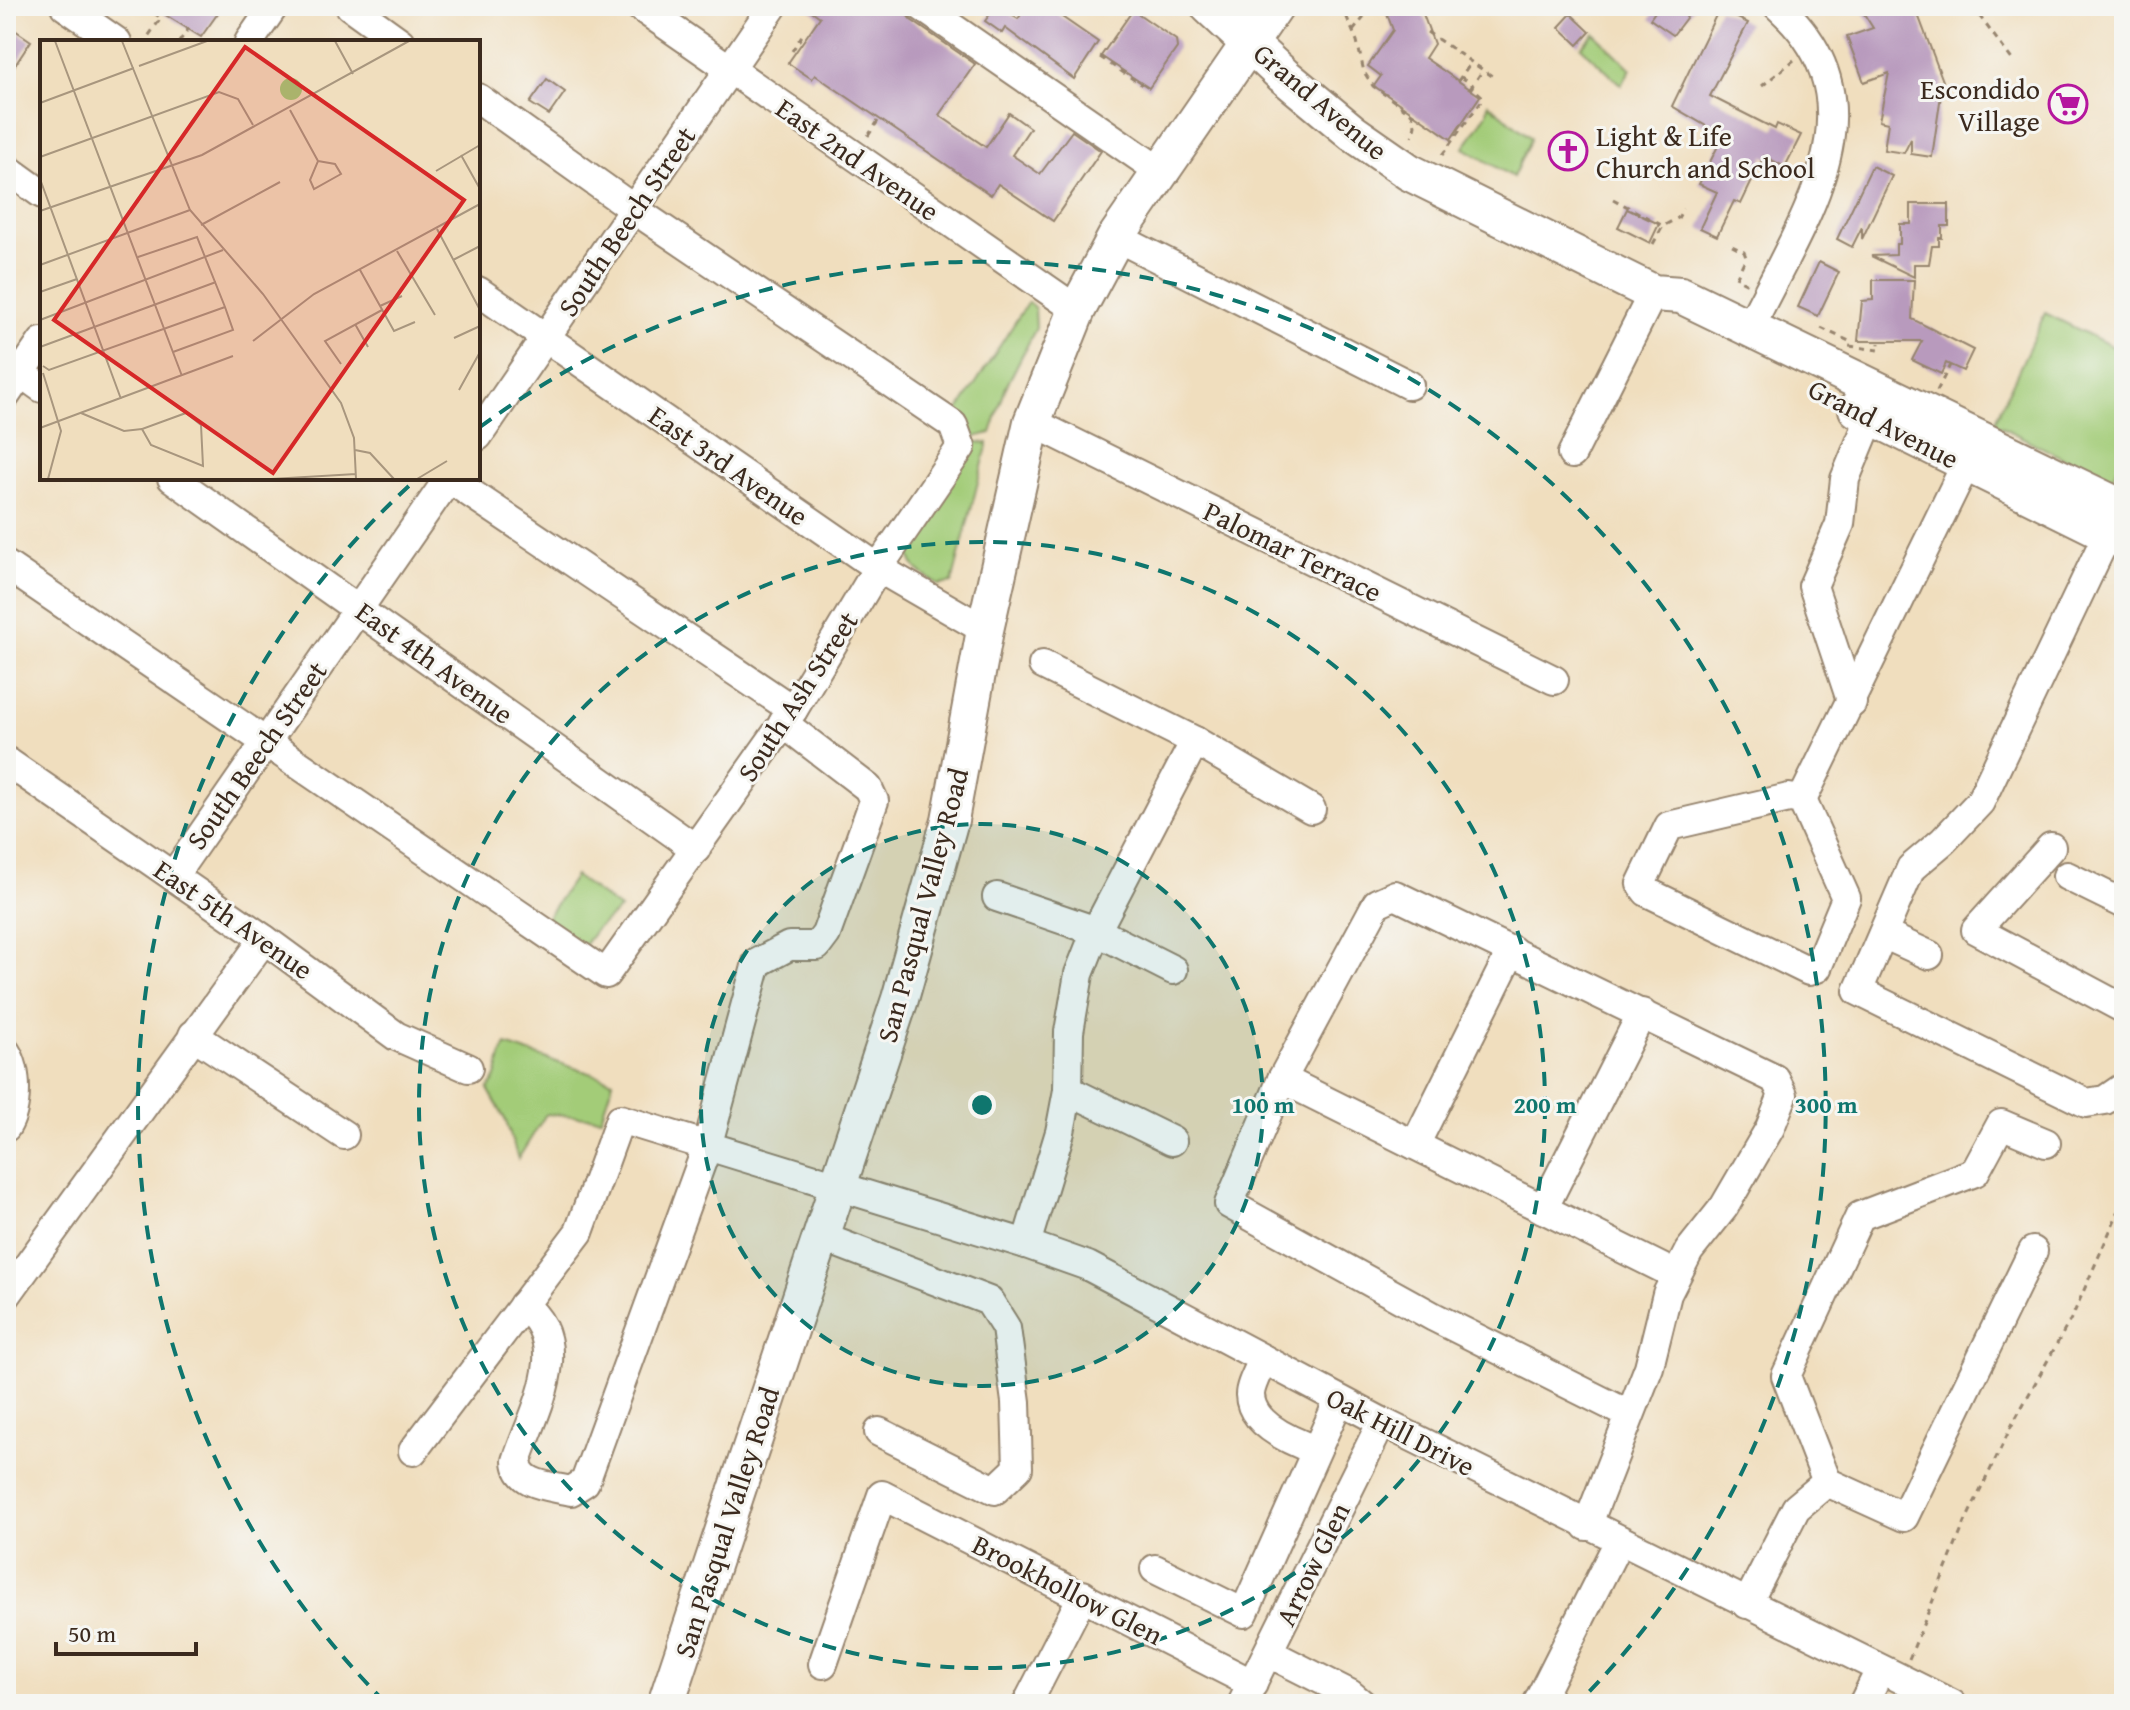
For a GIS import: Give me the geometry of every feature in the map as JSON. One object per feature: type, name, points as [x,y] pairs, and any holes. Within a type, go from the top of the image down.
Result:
[{"type":"main road","name":"Grand Avenue","points":[[1209,6],[1283,75],[1353,133],[1409,172],[1653,293],[1681,295],[1753,330],[2119,527]]},
{"type":"main road","name":"San Pasqual Valley Road","points":[[666,1704],[900,999],[950,820],[985,630],[1032,422],[1077,310],[1116,237],[1275,6]]},
{"type":"main road","name":"Grand Avenue","points":[[1653,293],[1676,320],[1966,464],[2119,527]]},
{"type":"street","points":[[65,6],[129,40]]},
{"type":"street","points":[[250,40],[274,6]]},
{"type":"street","points":[[350,6],[397,40]]},
{"type":"street","name":"East 2nd Avenue","points":[[639,6],[1077,310]]},
{"type":"street","name":"South Beech Street","points":[[480,433],[773,6]]},
{"type":"street","points":[[921,6],[1161,172]]},
{"type":"street","points":[[1753,330],[1758,311],[1819,189],[1829,156],[1832,113],[1827,83],[1809,41],[1778,6]]},
{"type":"street","points":[[480,99],[635,210]]},
{"type":"street","points":[[6,168],[40,193]]},
{"type":"street","name":"South Ash Street","points":[[266,740],[606,974],[696,849],[793,724],[878,568],[959,453],[960,436],[953,425],[635,210]]},
{"type":"street","points":[[1116,237],[1409,385]]},
{"type":"street","name":"East 3rd Avenue","points":[[480,292],[878,568],[985,630]]},
{"type":"street","points":[[1572,454],[1653,293]]},
{"type":"street","points":[[19,380],[40,345]]},
{"type":"street","points":[[1852,703],[1813,586],[1840,524],[1845,479],[1871,416]]},
{"type":"street","name":"Palomar Terrace","points":[[1032,422],[1554,680]]},
{"type":"street","points":[[1802,800],[1966,464]]},
{"type":"street","name":"East 4th Avenue","points":[[175,480],[360,608],[696,849]]},
{"type":"street","name":"South Beech Street","points":[[174,875],[448,480]]},
{"type":"street","points":[[452,480],[793,724],[868,788],[874,801],[826,934],[817,946],[789,946],[757,963],[707,1147],[585,1482],[571,1491],[526,1479],[518,1470],[517,1461],[549,1365],[549,1338],[535,1314],[523,1305]]},
{"type":"street","points":[[2119,527],[1980,802],[1943,841],[1911,868],[1858,991],[2086,1103],[2105,1100],[2124,1087]]},
{"type":"street","points":[[6,565],[266,740]]},
{"type":"street","points":[[1043,665],[1195,741],[1311,809]]},
{"type":"street","points":[[1026,1244],[1060,1132],[1068,1090],[1069,1032],[1079,974],[1096,931],[1195,741]]},
{"type":"street","name":"East 5th Avenue","points":[[6,761],[174,875],[396,1036],[468,1068]]},
{"type":"street","points":[[1789,798],[1802,800],[1846,898],[1817,968],[1809,971],[1647,892],[1641,884],[1669,826],[1789,798]]},
{"type":"street","points":[[2051,847],[1976,930],[2124,1009]]},
{"type":"street","points":[[2067,876],[2124,904]]},
{"type":"street","points":[[1587,1526],[1628,1414],[1649,1367],[1667,1294],[1689,1251],[1724,1207],[1770,1128],[1783,1095],[1775,1079],[1512,950],[1395,895],[1377,903],[1282,1079],[1229,1204],[1434,1317],[1628,1414]]},
{"type":"street","points":[[997,897],[1096,931],[1173,970]]},
{"type":"street","points":[[1883,934],[1929,955]]},
{"type":"street","points":[[6,1296],[264,939]]},
{"type":"street","points":[[1415,1145],[1512,950]]},
{"type":"street","points":[[1543,1209],[1642,1013]]},
{"type":"street","points":[[193,1035],[344,1135]]},
{"type":"street","points":[[6,1052],[12,1062],[14,1082],[12,1118],[6,1127]]},
{"type":"street","points":[[1282,1079],[1676,1275]]},
{"type":"street","points":[[1068,1090],[1172,1141]]},
{"type":"street","points":[[413,1451],[579,1232],[620,1119],[839,1186]]},
{"type":"street","points":[[2033,1251],[1904,1517],[1827,1482],[1786,1376],[1860,1216],[1975,1172],[2001,1124],[2046,1143]]},
{"type":"street","name":"Oak Hill Drive","points":[[839,1186],[1088,1266],[1339,1400],[1587,1526],[1952,1704]]},
{"type":"street","points":[[822,1237],[989,1301],[1006,1328],[1016,1402],[1018,1468],[995,1490],[879,1432]]},
{"type":"street","points":[[1263,1359],[1250,1394],[1251,1401],[1274,1432],[1316,1450]]},
{"type":"street","points":[[1155,1569],[1244,1613],[1287,1524],[1339,1400]]},
{"type":"street","name":"Arrow Glen","points":[[1247,1694],[1382,1422]]},
{"type":"street","points":[[1747,1604],[1796,1508],[1827,1482]]},
{"type":"street","name":"Brookhollow Glen","points":[[823,1664],[882,1495],[1083,1595],[1247,1694]]},
{"type":"street","points":[[1537,1704],[1619,1541]]},
{"type":"street","points":[[1027,1704],[1083,1595]]},
{"type":"street","points":[[1269,1653],[1350,1694],[1362,1704]]},
{"type":"street","points":[[1863,1704],[1890,1674]]},
{"type":"path","points":[[132,40],[161,18],[144,6]]},
{"type":"path","points":[[816,11],[820,6]]},
{"type":"path","points":[[1342,6],[1369,81],[1412,114],[1415,125],[1412,137]]},
{"type":"path","points":[[1972,6],[2013,61]]},
{"type":"path","points":[[1353,31],[1369,11]]},
{"type":"path","points":[[180,40],[189,28]]},
{"type":"path","points":[[1427,32],[1492,76]]},
{"type":"path","points":[[792,51],[803,34]]},
{"type":"path","points":[[1100,57],[1142,85]]},
{"type":"path","points":[[1762,86],[1797,58]]},
{"type":"path","points":[[1442,155],[1482,100],[1472,87],[1460,79],[1471,62]]},
{"type":"path","points":[[1472,87],[1483,70]]},
{"type":"path","points":[[863,143],[878,121]]},
{"type":"path","points":[[1613,199],[1663,226]]},
{"type":"path","points":[[1653,244],[1663,226],[1678,218],[1683,209]]},
{"type":"path","points":[[1732,246],[1746,257],[1736,278],[1751,286]]},
{"type":"path","points":[[1821,328],[1849,341],[1849,346],[1879,350],[1879,343]]},
{"type":"path","points":[[1934,398],[1950,365]]},
{"type":"path","points":[[1890,1674],[1929,1618],[1965,1522],[2013,1423],[2073,1315],[2124,1199]]},
{"type":"green space","points":[[1594,33],[1631,69],[1621,85],[1581,47]]},
{"type":"green space","points":[[1488,103],[1531,138],[1513,177],[1464,148],[1487,113]]},
{"type":"green space","points":[[1028,302],[1035,309],[1036,328],[1006,387],[991,433],[975,437],[969,434],[956,414]]},
{"type":"green space","points":[[2045,313],[2124,352],[2124,453],[2110,482],[1994,423]]},
{"type":"green space","points":[[975,442],[988,443],[952,583],[938,585],[914,566],[909,548]]},
{"type":"green space","points":[[575,876],[620,909],[597,928],[582,948],[545,920]]},
{"type":"green space","points":[[506,1045],[613,1081],[601,1118],[546,1114],[518,1159],[506,1121],[488,1089]]},
{"type":"building","points":[[151,6],[223,6],[201,37]]},
{"type":"building","points":[[805,6],[900,6],[911,20],[975,64],[939,115],[986,147],[1009,113],[1030,128],[1012,155],[1040,174],[1072,131],[1101,151],[1053,221],[998,184],[991,195],[815,75],[812,79],[788,63],[820,17]]},
{"type":"building","points":[[996,6],[1018,19],[1027,6],[1046,6],[1098,42],[1074,79],[1005,28],[1002,33],[985,21]]},
{"type":"building","points":[[1384,6],[1420,6],[1434,44],[1425,58],[1480,96],[1451,139],[1374,86],[1381,76],[1368,66],[1393,30]]},
{"type":"building","points":[[1659,6],[1695,6],[1673,35],[1650,19]]},
{"type":"building","points":[[1859,6],[1914,6],[1917,12],[1943,81],[1932,157],[1911,154],[1911,139],[1904,153],[1884,150],[1888,123],[1879,121],[1889,73],[1864,82],[1847,37],[1873,28]]},
{"type":"building","points":[[1719,9],[1748,23],[1710,96],[1775,129],[1777,124],[1801,135],[1785,167],[1764,156],[1741,204],[1734,201],[1717,236],[1700,228],[1717,192],[1699,184],[1723,136],[1672,106]]},
{"type":"building","points":[[1133,10],[1176,40],[1177,48],[1149,88],[1101,56]]},
{"type":"building","points":[[1571,14],[1590,32],[1578,45],[1559,27]]},
{"type":"building","points":[[6,24],[31,41],[6,79]]},
{"type":"building","points":[[547,79],[565,92],[549,115],[530,103]]},
{"type":"building","points":[[1872,166],[1892,176],[1862,239],[1862,227],[1852,247],[1837,239]]},
{"type":"building","points":[[1911,204],[1949,204],[1949,226],[1942,226],[1942,238],[1939,238],[1939,246],[1932,246],[1929,264],[1914,264],[1914,277],[1871,256],[1896,255],[1896,244],[1900,244],[1900,224],[1911,224]]},
{"type":"building","points":[[1627,209],[1659,224],[1650,243],[1618,227]]},
{"type":"building","points":[[1819,262],[1839,272],[1818,316],[1798,307]]},
{"type":"building","points":[[1873,280],[1914,280],[1912,319],[1973,350],[1963,371],[1946,363],[1941,374],[1912,360],[1922,341],[1858,341],[1862,301],[1873,300]]},
{"type":"place","name":"Escondido Village","points":[[2068,104]]},
{"type":"place","name":"Light & Life Church and School","points":[[1568,151]]}]
